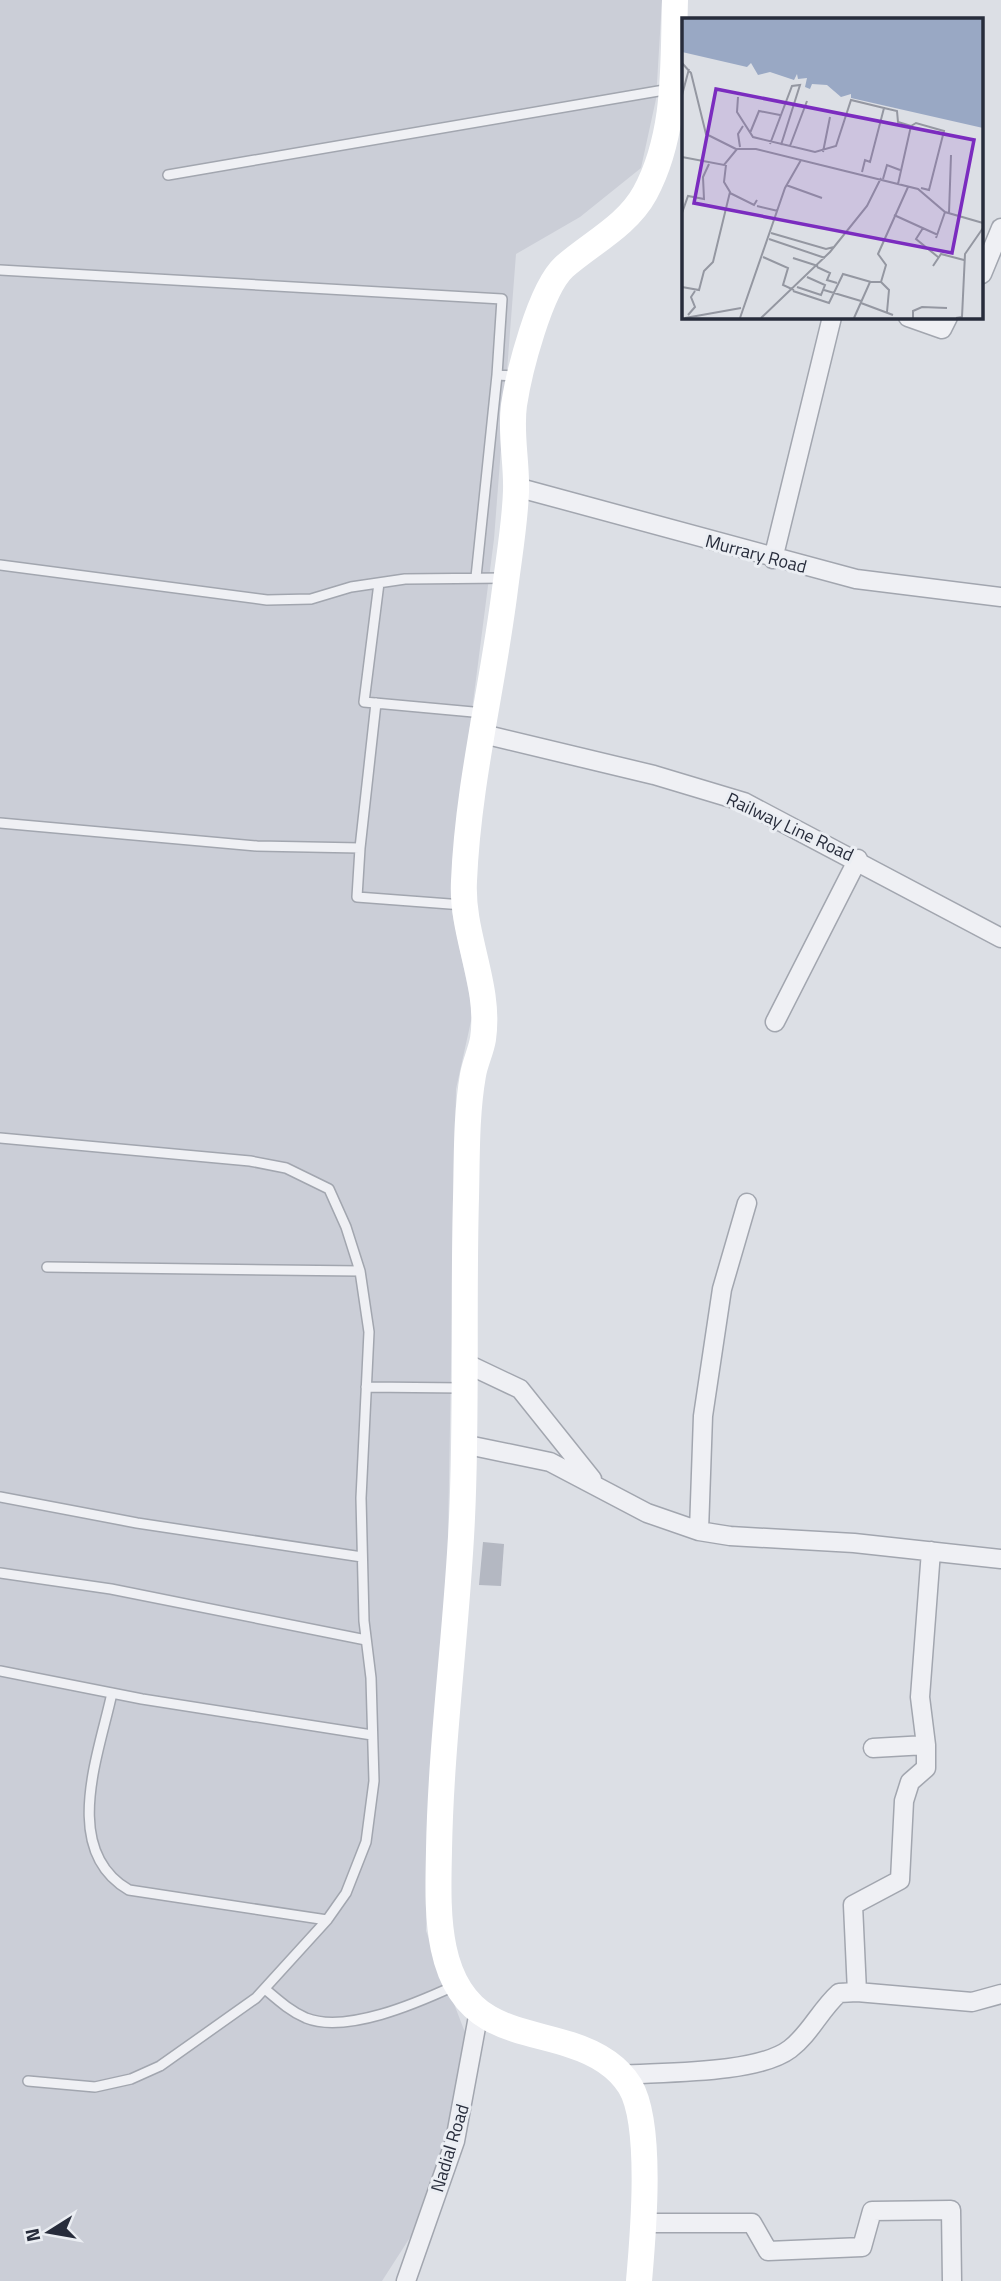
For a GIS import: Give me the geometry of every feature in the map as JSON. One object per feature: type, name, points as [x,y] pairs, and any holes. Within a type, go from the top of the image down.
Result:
[{"type":"street","points":[[639,2281],[644,2223],[640,2120],[633,2090],[621,2075],[589,2051],[493,2021],[479,2011],[456,1986],[443,1948],[439,1848],[463,1515],[468,1125],[473,1072],[483,1039],[484,1002],[465,906],[469,811],[506,578],[516,487],[512,446],[515,401],[509,376],[547,292],[560,270],[623,220],[644,195],[676,131],[672,88],[675,0]]},
{"type":"street","points":[[984,269],[1001,228]]},
{"type":"street","points":[[773,559],[832,318]]},
{"type":"street","points":[[911,318],[942,329],[948,318]]},
{"type":"street","name":"Murrary Road","points":[[516,487],[773,559],[890,585],[1001,597]]},
{"type":"street","name":"Railway Line Road","points":[[484,724],[744,802],[858,859],[1001,938]]},
{"type":"street","points":[[775,1022],[858,859]]},
{"type":"street","points":[[699,1531],[704,1416],[722,1289],[747,1203]]},
{"type":"street","points":[[463,1375],[520,1389],[600,1489]]},
{"type":"street","points":[[463,1444],[536,1457],[658,1518],[699,1531],[730,1536],[1001,1559]]},
{"type":"street","points":[[857,1992],[853,1905],[900,1880],[904,1801],[910,1782],[926,1768],[920,1697],[931,1551]]},
{"type":"street","points":[[873,1748],[926,1745]]},
{"type":"street","points":[[621,2075],[721,2068],[774,2060],[792,2048],[839,1993],[857,1992],[972,2002],[1001,1994]]},
{"type":"street","name":"Nadial Road","points":[[406,2281],[455,2141],[479,2011]]},
{"type":"street","points":[[644,2223],[752,2223],[768,2251],[862,2247],[872,2211],[951,2210],[952,2281]]},
{"type":"lane","points":[[169,176],[672,88]]},
{"type":"lane","points":[[0,270],[502,299],[509,376],[476,577]]},
{"type":"lane","points":[[0,565],[267,600],[311,599],[379,583],[444,577],[506,578]]},
{"type":"lane","points":[[379,583],[364,702],[484,724]]},
{"type":"lane","points":[[376,703],[357,897],[465,906]]},
{"type":"lane","points":[[0,823],[257,846],[360,848]]},
{"type":"lane","points":[[0,1138],[250,1161],[286,1168],[329,1189],[346,1227],[360,1271],[369,1332],[361,1498],[366,1640],[372,1678],[374,1781],[366,1842],[346,1893],[327,1920],[265,1989],[160,2066],[131,2079],[95,2087],[27,2081]]},
{"type":"lane","points":[[47,1267],[360,1271]]},
{"type":"lane","points":[[366,1387],[463,1375]]},
{"type":"lane","points":[[0,1497],[137,1523],[362,1557]]},
{"type":"lane","points":[[0,1573],[111,1589],[366,1640]]},
{"type":"lane","points":[[0,1671],[112,1693],[372,1735]]},
{"type":"lane","points":[[112,1693],[89,1800],[94,1850],[114,1881],[129,1890],[327,1920]]},
{"type":"lane","points":[[265,1989],[286,2007],[308,2019],[345,2020],[386,2013],[456,1986]]},
{"type":"shaded area","points":[[0,0],[662,0],[656,99],[641,168],[580,217],[516,254],[494,539],[453,858],[451,907],[473,1012],[456,1089],[447,1592],[431,1771],[426,1931],[466,2035],[454,2122],[427,2211],[382,2281],[0,2281]]},
{"type":"building","points":[[483,1542],[504,1544],[501,1586],[479,1585]]}]
